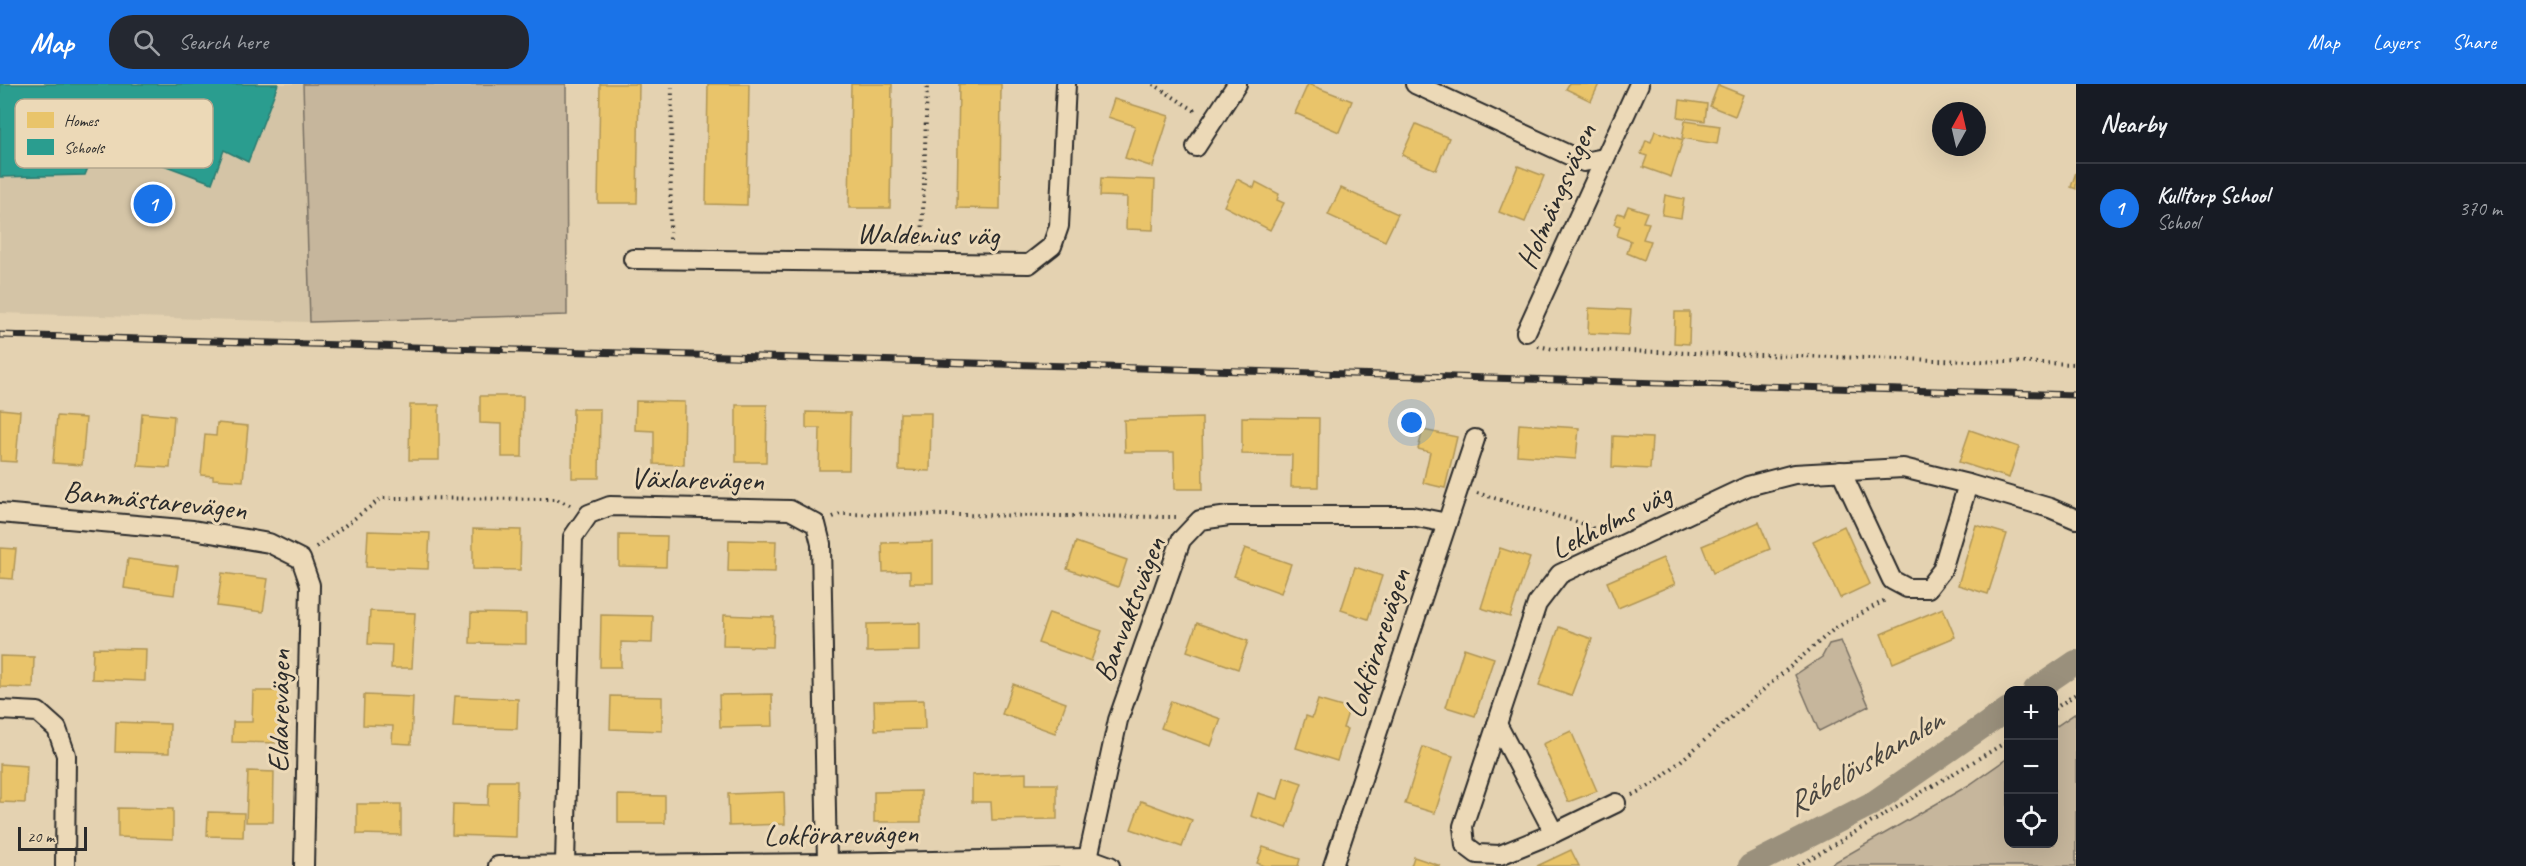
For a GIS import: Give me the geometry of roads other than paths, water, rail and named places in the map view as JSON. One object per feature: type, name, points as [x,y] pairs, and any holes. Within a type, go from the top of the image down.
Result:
[{"type":"street","name":"Waldenius väg","points":[[633,260],[1029,264],[1053,246],[1059,226],[1066,84]]},
{"type":"street","points":[[1196,147],[1237,84]]},
{"type":"street","points":[[1415,84],[1584,162],[1604,158]]},
{"type":"street","name":"Holmängsvägen","points":[[1526,332],[1639,84]]},
{"type":"street","name":"Lokförarevägen","points":[[1333,866],[1475,439]]},
{"type":"street","name":"Lekholms väg","points":[[1616,803],[1554,833],[1500,855],[1477,854],[1465,845],[1463,826],[1537,604],[1560,574],[1748,486],[1794,474],[1903,468],[2050,508],[2076,519]]},
{"type":"street","points":[[1840,471],[1892,580],[1907,588],[1928,588],[1942,570],[1968,484]]},
{"type":"street","name":"Växlarevägen","points":[[565,864],[573,537],[589,514],[610,506],[790,510],[816,524],[821,544],[827,863]]},
{"type":"street","name":"Banmästarevägen","points":[[0,513],[193,530],[269,543],[301,559]]},
{"type":"street","name":"Banvaktsvägen","points":[[1088,858],[1118,720],[1181,540],[1200,520],[1229,516],[1412,516],[1447,523]]},
{"type":"street","name":"Eldarevägen","points":[[301,559],[310,585],[304,866]]},
{"type":"street","points":[[0,710],[38,712],[57,729],[66,755],[65,866]]},
{"type":"street","points":[[1497,724],[1554,833]]},
{"type":"street","name":"Lokförarevägen","points":[[498,866],[1088,858],[1110,866]]},
{"type":"waterway","name":"Råbelövskanalen","points":[[2041,686],[2076,662]]},
{"type":"waterway","name":"Råbelövskanalen","points":[[1750,866],[1873,803],[2004,712]]},
{"type":"railway","points":[[0,335],[2076,395]]},
{"type":"place","name":"Kulltorp School","points":[[153,204]]}]
